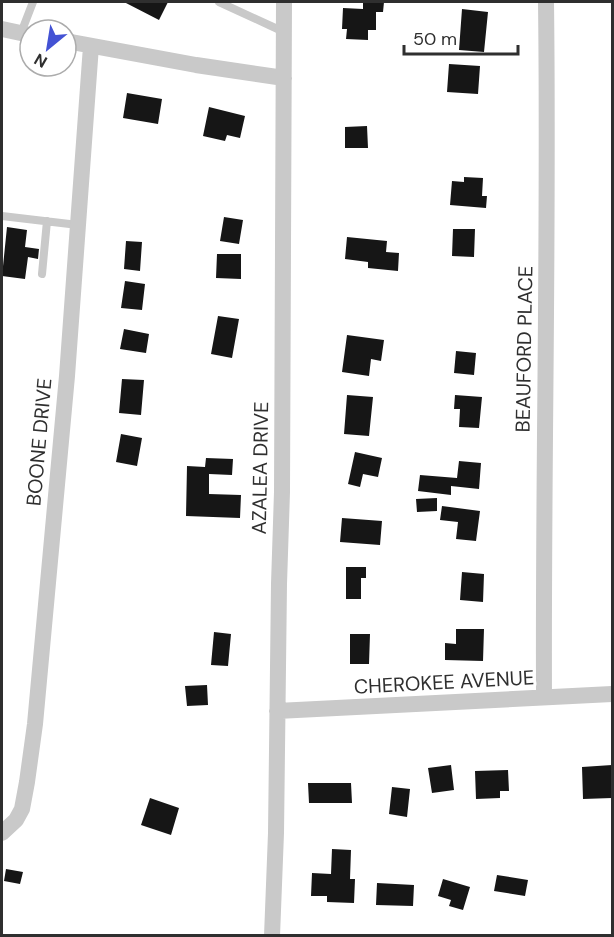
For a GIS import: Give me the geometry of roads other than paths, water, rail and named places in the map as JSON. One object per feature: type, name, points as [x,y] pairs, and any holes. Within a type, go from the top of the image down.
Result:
[{"type":"street","name":"AZALEA DRIVE","points":[[272,936],[282,492],[284,2]]},
{"type":"street","name":"BEAUFORD PLACE","points":[[544,697],[546,2]]},
{"type":"street","points":[[2,29],[18,32]]},
{"type":"street","points":[[78,43],[284,78]]},
{"type":"street","name":"BOONE DRIVE","points":[[2,833],[16,820],[22,809],[35,724],[67,376],[91,46]]},
{"type":"street","name":"CHEROKEE AVENUE","points":[[277,711],[612,694]]},
{"type":"lane","points":[[29,18],[33,2]]},
{"type":"lane","points":[[219,2],[284,32]]},
{"type":"lane","points":[[2,216],[78,225]]},
{"type":"lane","points":[[42,274],[47,221]]}]
